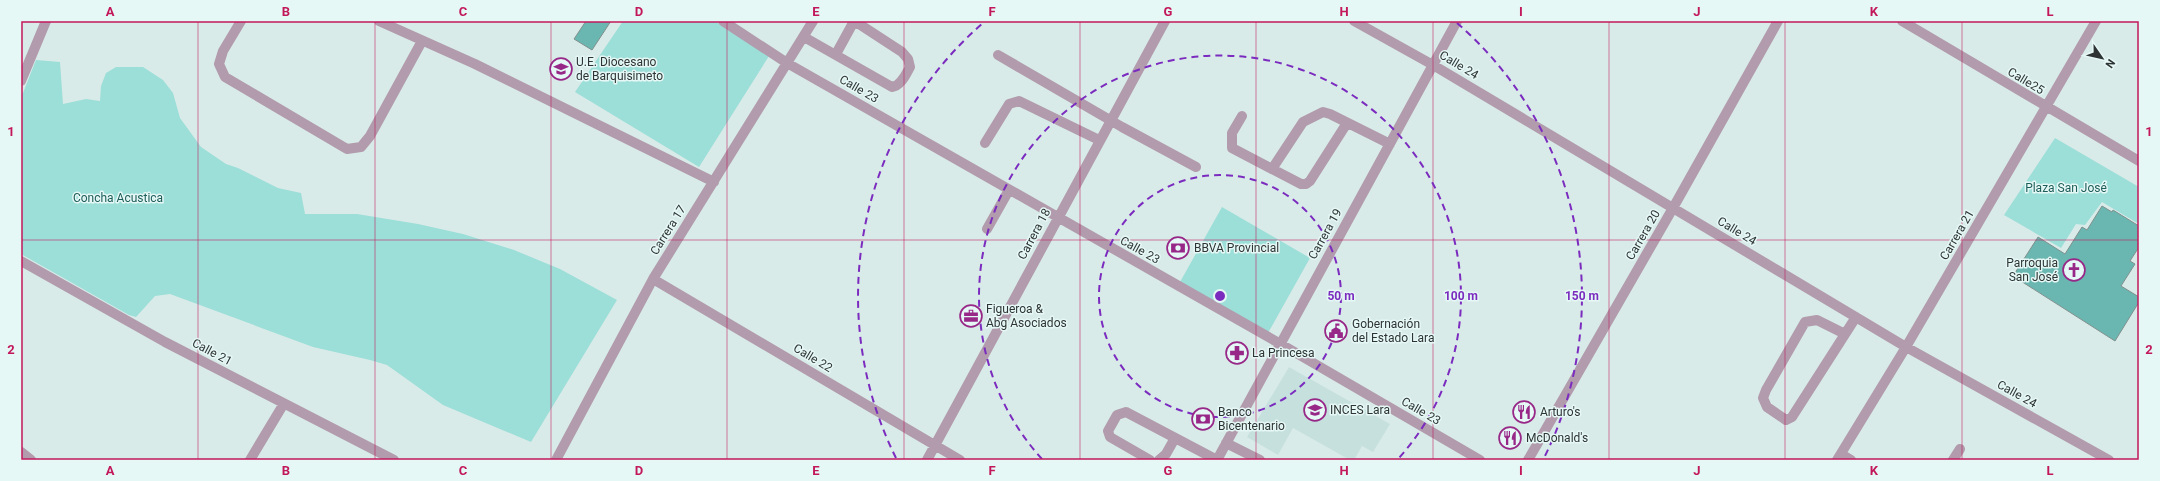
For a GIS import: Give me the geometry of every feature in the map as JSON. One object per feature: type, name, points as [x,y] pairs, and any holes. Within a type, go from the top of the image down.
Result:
[{"type":"street","points":[[21,81],[46,21]]},
{"type":"street","points":[[242,21],[223,51],[219,64],[225,76],[347,149],[361,147],[370,136],[422,40]]},
{"type":"street","points":[[379,21],[475,64],[714,182]]},
{"type":"street","name":"Calle 23","points":[[724,21],[787,63],[1279,343],[1480,460]]},
{"type":"street","name":"Carrera 17","points":[[556,460],[653,279],[813,21]]},
{"type":"street","name":"Carrera 18","points":[[927,460],[1099,140],[1165,21]]},
{"type":"street","name":"Calle 24","points":[[1354,21],[1433,64],[1906,348],[2109,460]]},
{"type":"street","name":"Carrera 19","points":[[1217,460],[1279,343],[1457,21]]},
{"type":"street","name":"Carrera 20","points":[[1528,460],[1673,208],[1778,21]]},
{"type":"street","name":"Calle25","points":[[1902,21],[2046,108],[2139,161]]},
{"type":"street","name":"Carrera 21","points":[[1839,457],[1906,348],[2096,21]]},
{"type":"street","points":[[804,37],[892,87],[896,86],[903,79],[910,67],[908,59],[902,52],[856,22],[853,24],[836,54]]},
{"type":"street","points":[[998,56],[1196,167]]},
{"type":"street","points":[[985,144],[1009,104],[1019,101],[1099,140]]},
{"type":"street","points":[[1272,169],[1303,122],[1314,115],[1323,112],[1390,144]]},
{"type":"street","points":[[1242,116],[1232,133],[1232,148],[1272,169],[1306,184],[1310,181],[1347,123]]},
{"type":"street","points":[[987,228],[1009,190]]},
{"type":"street","name":"Calle 21","points":[[21,261],[165,342],[394,460]]},
{"type":"street","name":"Calle 22","points":[[653,279],[960,460]]},
{"type":"street","points":[[1845,334],[1817,320],[1806,322],[1766,390],[1763,398],[1767,407],[1786,420],[1792,417],[1856,317]]},
{"type":"street","points":[[250,460],[283,404]]},
{"type":"street","points":[[1150,460],[1110,437],[1108,431],[1117,415],[1126,412],[1217,460]]},
{"type":"street","points":[[1160,460],[1166,454],[1175,438]]},
{"type":"street","points":[[1226,443],[1260,460]]},
{"type":"street","points":[[1953,460],[1960,450]]},
{"type":"street","points":[[21,452],[31,460]]},
{"type":"street","points":[[1839,457],[1851,460]]},
{"type":"shaded area","name":"INCES Lara","points":[[1289,367],[1390,424],[1373,452],[1362,446],[1354,460],[1350,460],[1293,428],[1278,455],[1247,437]]},
{"type":"green space","points":[[623,21],[715,21],[769,56],[699,167],[575,92]]},
{"type":"green space","name":"Concha Acustica","points":[[36,60],[60,62],[63,104],[86,99],[100,101],[101,86],[106,73],[116,67],[143,67],[163,80],[173,93],[180,118],[201,147],[226,164],[238,168],[278,188],[301,193],[305,214],[357,214],[418,224],[463,234],[514,250],[560,269],[617,300],[531,442],[443,405],[387,365],[313,347],[170,294],[155,296],[136,317],[129,315],[21,254],[21,98]]},
{"type":"green space","name":"Plaza San José","points":[[2055,138],[2139,187],[2139,224],[2102,202],[2085,225],[2076,224],[2061,248],[2004,215]]},
{"type":"green space","points":[[1222,207],[1310,258],[1268,333],[1180,282]]},
{"type":"building","points":[[586,21],[611,21],[592,50],[574,39]]},
{"type":"building","name":"Parroquia San José","points":[[2102,206],[2112,212],[2113,210],[2139,226],[2139,247],[2130,261],[2135,264],[2121,286],[2139,297],[2139,302],[2115,341],[2013,276],[2038,237],[2065,254],[2082,227],[2087,230]]},
{"type":"place","name":"U.E. Diocesano de Barquisimeto","points":[[561,69]]},
{"type":"place","name":"BBVA Provincial","points":[[1178,248]]},
{"type":"place","name":"Parroquia San José","points":[[2074,270]]},
{"type":"place","name":"Figueroa & Abg Asociados","points":[[971,316]]},
{"type":"place","name":"Gobernación del Estado Lara","points":[[1336,331]]},
{"type":"place","name":"La Princesa","points":[[1237,353]]},
{"type":"place","name":"INCES Lara","points":[[1315,410]]},
{"type":"place","name":"Arturo's","points":[[1524,412]]},
{"type":"place","name":"Banco Bicentenario","points":[[1203,419]]},
{"type":"place","name":"McDonald's","points":[[1510,438]]}]
